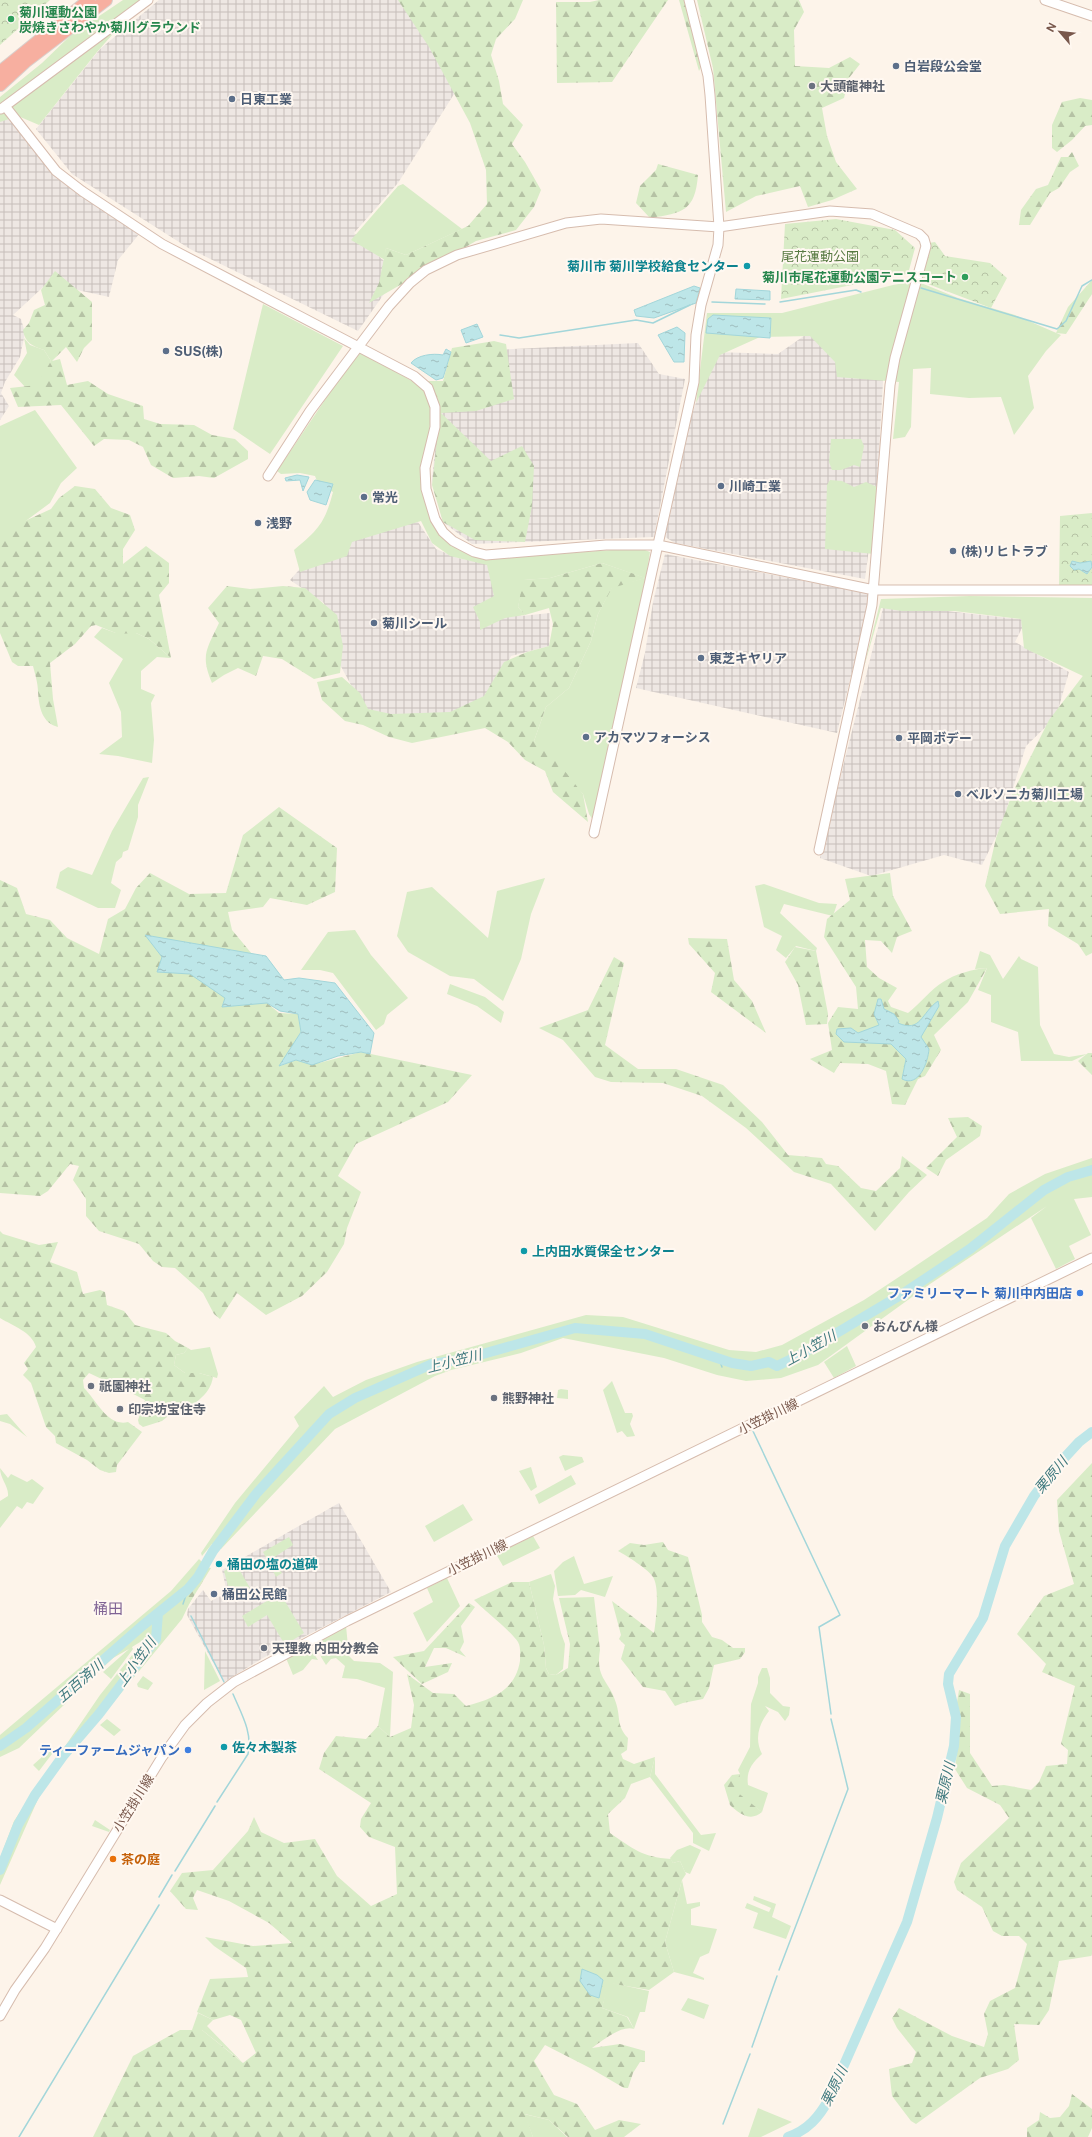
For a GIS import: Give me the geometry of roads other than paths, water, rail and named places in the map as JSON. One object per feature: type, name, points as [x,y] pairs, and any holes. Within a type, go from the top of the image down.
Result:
[{"type":"highway","points":[[0,72],[89,0]]},
{"type":"highway","points":[[0,85],[25,62],[106,0]]},
{"type":"street","points":[[148,0],[2,108],[56,171],[82,191],[162,244],[414,376],[428,388],[435,407],[435,427],[427,456],[426,489],[435,519],[443,532],[461,546],[486,555],[606,545],[658,545],[874,590],[1092,590]]},
{"type":"street","points":[[594,833],[694,382],[696,335],[701,305],[718,245],[719,227],[708,76],[689,0]]},
{"type":"street","points":[[1045,0],[1092,16]]},
{"type":"street","points":[[268,476],[310,411],[389,306],[410,283],[426,270],[457,255],[566,223],[601,219],[719,227],[830,211],[872,214],[919,234],[924,239],[926,246],[903,327],[890,385],[874,590],[819,850]]},
{"type":"street","name":"小笠掛川線","points":[[0,2016],[57,1929],[170,1744],[197,1712],[234,1682],[347,1621],[1092,1258]]},
{"type":"street","points":[[0,1900],[57,1929]]},
{"type":"water","points":[[694,286],[700,288],[696,303],[654,318],[636,316],[634,310]]},
{"type":"water","points":[[736,289],[770,291],[770,300],[735,299]]},
{"type":"water","points":[[713,315],[771,318],[770,338],[706,333],[708,319]]},
{"type":"water","points":[[477,324],[483,337],[466,343],[461,330]]},
{"type":"water","points":[[677,327],[685,333],[684,362],[674,362],[658,335]]},
{"type":"water","points":[[446,349],[451,352],[443,378],[436,380],[411,363],[417,358],[426,355],[443,355]]},
{"type":"water","points":[[297,475],[309,477],[303,491],[300,480],[286,481],[285,478]]},
{"type":"water","points":[[315,480],[333,484],[326,505],[310,500],[307,492]]},
{"type":"water","points":[[1072,561],[1080,563],[1091,561],[1092,567],[1087,574],[1079,569],[1074,570],[1070,566]]},
{"type":"water","points":[[145,935],[266,956],[284,980],[299,978],[335,983],[374,1033],[370,1054],[361,1052],[338,1056],[312,1065],[296,1060],[279,1066],[301,1032],[298,1014],[280,1011],[267,1003],[222,1007],[225,998],[190,974],[157,972],[162,957]]},
{"type":"water","points":[[878,999],[881,999],[884,1009],[894,1014],[899,1021],[898,1023],[906,1025],[916,1024],[938,1001],[939,1006],[921,1037],[929,1049],[927,1060],[922,1072],[913,1080],[908,1081],[902,1079],[906,1059],[891,1044],[844,1042],[836,1034],[837,1029],[851,1028],[858,1033],[879,1025],[874,1014]]},
{"type":"water","points":[[582,1969],[597,1975],[603,1980],[599,1998],[590,1995],[580,1981]]},
{"type":"waterway","points":[[921,288],[1057,329],[1066,321],[1082,286],[1092,280]]},
{"type":"waterway","points":[[780,302],[856,290],[861,292]]},
{"type":"waterway","points":[[712,302],[765,304]]},
{"type":"waterway","points":[[500,335],[519,338],[636,320],[653,323],[690,305]]},
{"type":"waterway","name":"上小笠川","points":[[0,1746],[26,1728],[142,1626],[188,1589],[198,1577],[213,1551],[256,1494],[329,1414],[355,1398],[432,1364],[465,1359],[575,1328],[645,1334],[732,1363],[751,1366],[769,1362],[777,1366],[798,1356],[904,1293],[970,1249],[1044,1190],[1068,1177],[1092,1170]]},
{"type":"waterway","name":"上小笠川","points":[[719,1359],[722,1367]]},
{"type":"waterway","points":[[752,1429],[840,1615],[819,1627],[831,1714]]},
{"type":"waterway","name":"栗原川","points":[[788,2137],[807,2127],[821,2112],[829,2099],[907,1922],[937,1818],[954,1746],[956,1717],[948,1684],[949,1674],[983,1618],[1005,1546],[1034,1496],[1056,1467],[1079,1442],[1092,1432]]},
{"type":"waterway","points":[[183,1604],[188,1589]]},
{"type":"waterway","name":"上小笠川","points":[[0,1870],[18,1825],[35,1795],[63,1756],[99,1714],[156,1639],[158,1613]]},
{"type":"waterway","points":[[191,1616],[224,1682]]},
{"type":"waterway","points":[[217,1802],[248,1754],[248,1731],[233,1694]]},
{"type":"waterway","points":[[779,1970],[848,1789],[831,1719]]},
{"type":"waterway","points":[[175,1871],[215,1806]]},
{"type":"waterway","points":[[159,1897],[172,1875]]},
{"type":"waterway","points":[[19,2137],[159,1905]]},
{"type":"waterway","points":[[752,2047],[777,1976]]},
{"type":"waterway","points":[[723,2124],[750,2054]]},
{"type":"place","name":"菊川運動公園 炭焼きさわやか菊川グラウンド","points":[[11,19]]},
{"type":"place","name":"白岩段公会堂","points":[[896,66]]},
{"type":"place","name":"大頭龍神社","points":[[812,86]]},
{"type":"place","name":"日東工業","points":[[232,99]]},
{"type":"place","name":"菊川市 菊川学校給食センター","points":[[747,266]]},
{"type":"place","name":"菊川市尾花運動公園テニスコート","points":[[965,277]]},
{"type":"place","name":"SUS(株)","points":[[166,351]]},
{"type":"place","name":"川崎工業","points":[[721,486]]},
{"type":"place","name":"常光","points":[[364,497]]},
{"type":"place","name":"浅野","points":[[258,523]]},
{"type":"place","name":"(株)リヒトラブ","points":[[953,551]]},
{"type":"place","name":"菊川シール","points":[[374,623]]},
{"type":"place","name":"東芝キヤリア","points":[[701,658]]},
{"type":"place","name":"アカマツフォーシス","points":[[586,737]]},
{"type":"place","name":"平岡ボデー","points":[[899,738]]},
{"type":"place","name":"ベルソニカ菊川工場","points":[[958,794]]},
{"type":"place","name":"上内田水質保全センター","points":[[524,1251]]},
{"type":"place","name":"ファミリーマート 菊川中内田店","points":[[1080,1293]]},
{"type":"place","name":"おんびん様","points":[[865,1326]]},
{"type":"place","name":"祇園神社","points":[[91,1386]]},
{"type":"place","name":"熊野神社","points":[[494,1398]]},
{"type":"place","name":"印宗坊宝住寺","points":[[120,1409]]},
{"type":"place","name":"桶田の塩の道碑","points":[[219,1564]]},
{"type":"place","name":"桶田公民館","points":[[214,1594]]},
{"type":"place","name":"天理教 内田分教会","points":[[264,1648]]},
{"type":"place","name":"佐々木製茶","points":[[224,1747]]},
{"type":"place","name":"ティーファームジャパン","points":[[188,1750]]},
{"type":"place","name":"茶の庭","points":[[113,1859]]},
{"type":"district","name":"桶田","points":[[108,1609]]},
{"type":"park label","name":"尾花運動公園","points":[[820,256]]},
{"type":"water label","name":"五百済川","points":[[80,1681]]}]
